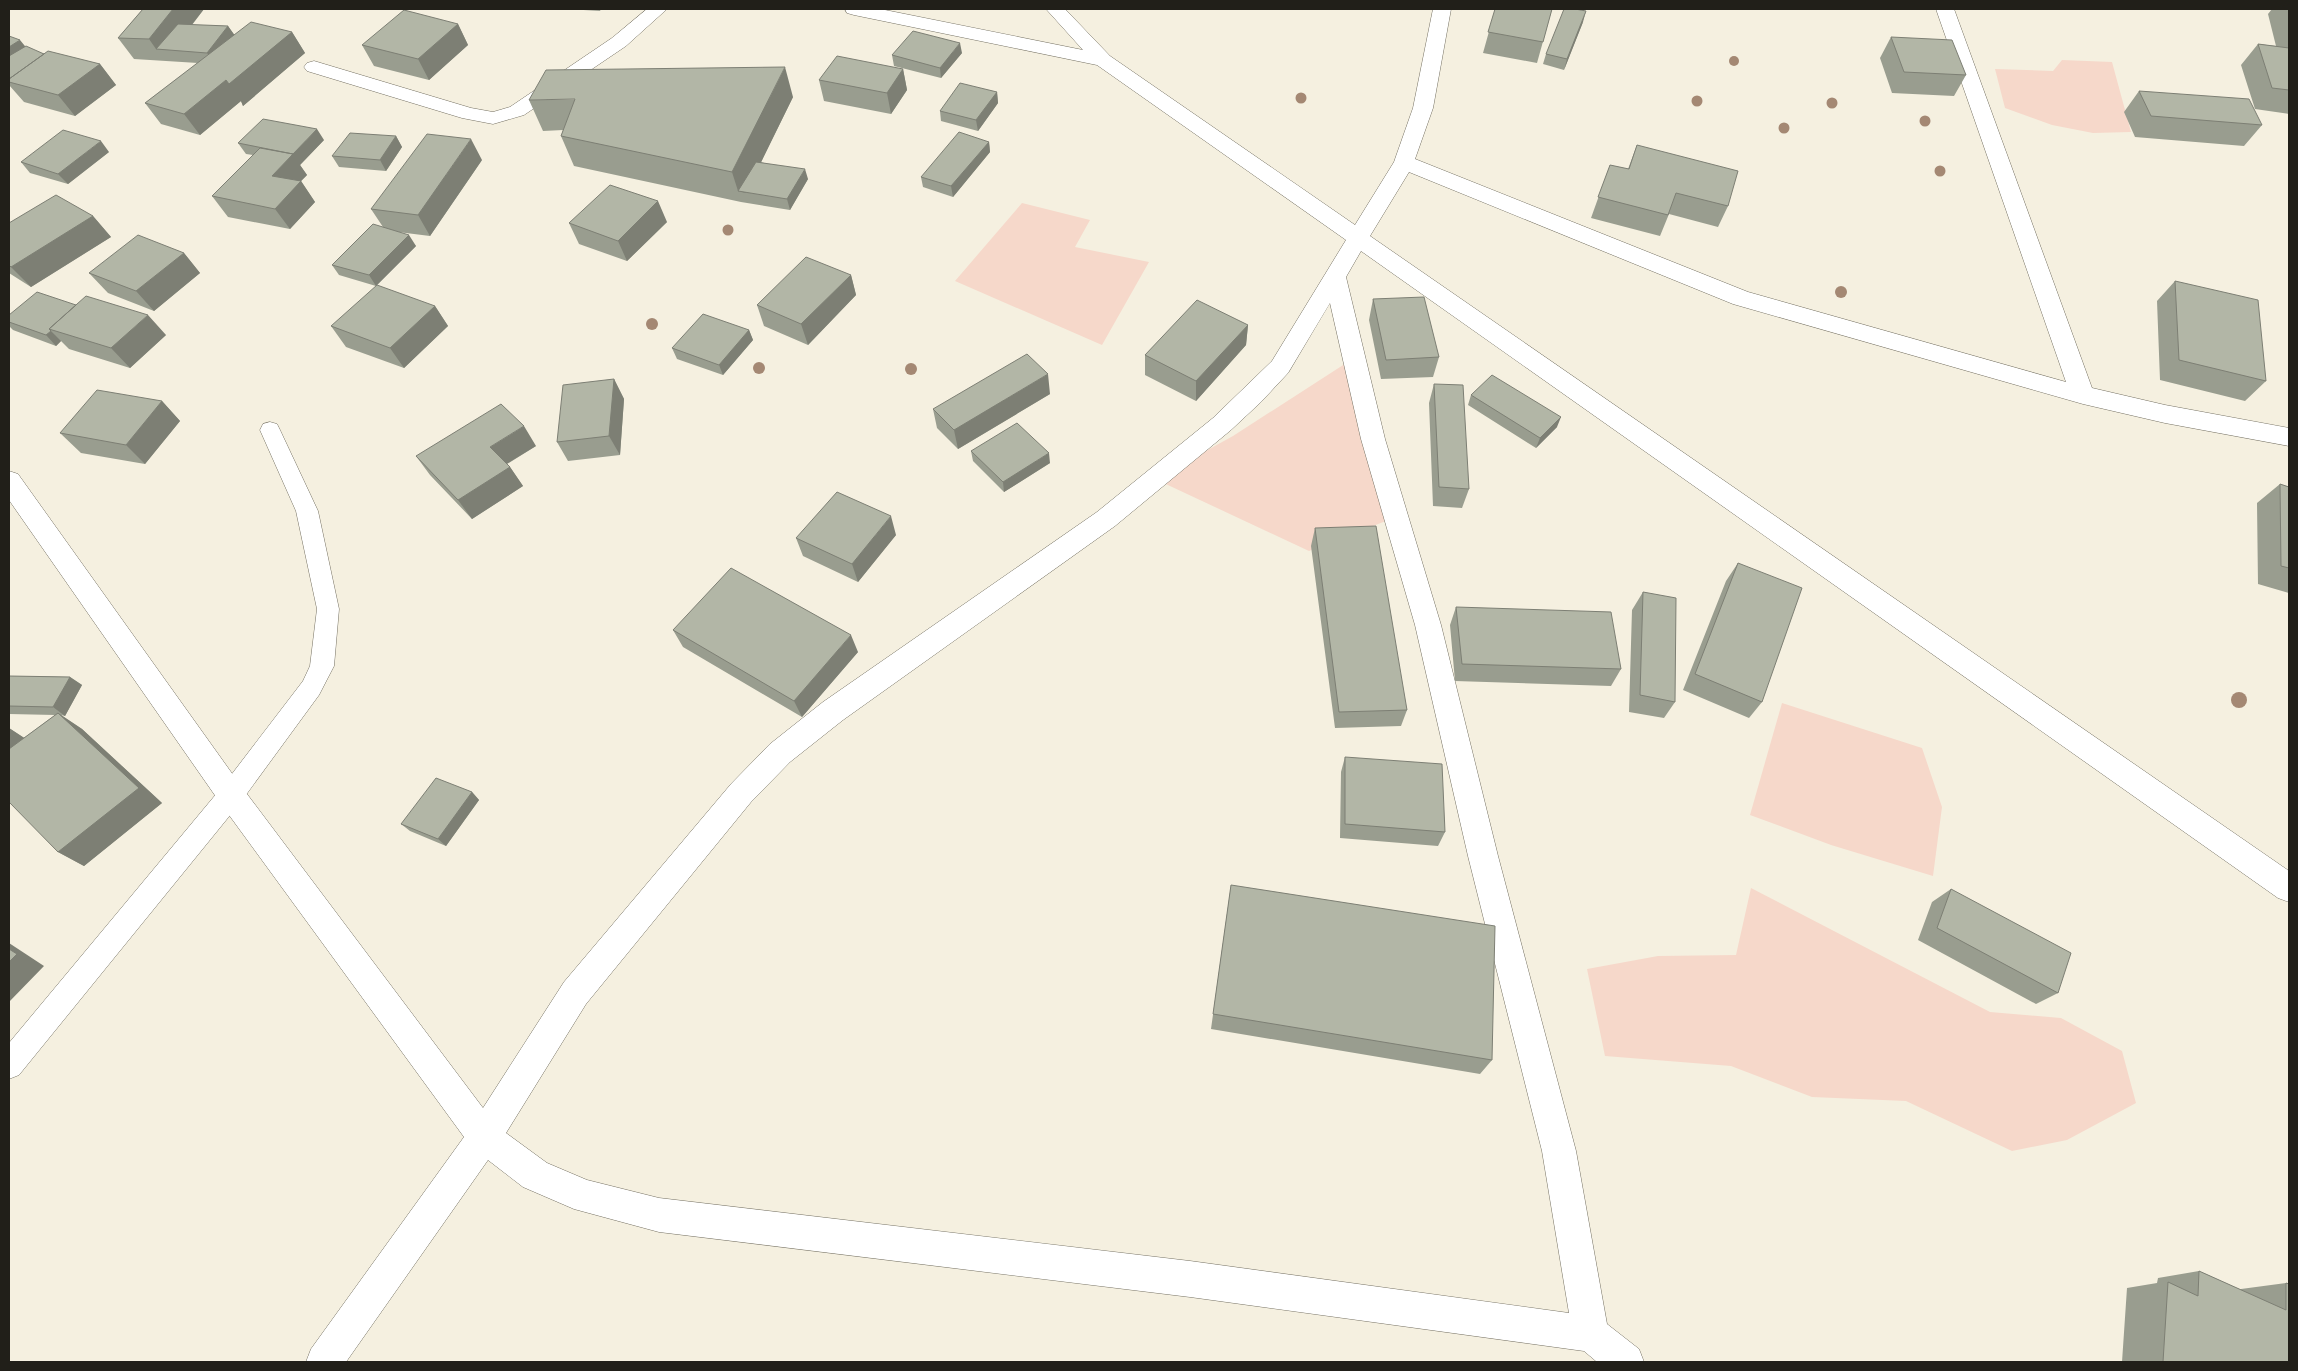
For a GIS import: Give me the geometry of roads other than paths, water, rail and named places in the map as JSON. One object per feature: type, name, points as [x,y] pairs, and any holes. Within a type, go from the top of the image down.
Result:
[{"type":"street","points":[[314,67],[469,114],[493,118],[517,111],[619,42],[658,9]]},
{"type":"street","points":[[854,9],[1103,60]]},
{"type":"street","points":[[1055,9],[1103,60],[2289,888]]},
{"type":"street","points":[[324,1362],[484,1137],[575,993],[742,793],[780,752],[834,711],[1106,519],[1222,424],[1253,396],[1280,367],[1335,277],[1356,238],[1404,162],[1423,108],[1442,9]]},
{"type":"street","points":[[1945,9],[2083,395]]},
{"type":"street","points":[[1404,162],[1741,298],[2083,395],[2165,414],[2289,437]]},
{"type":"street","points":[[1335,277],[1374,439],[1428,625],[1483,856],[1559,1151],[1591,1334]]},
{"type":"street","points":[[9,482],[231,795],[484,1137],[535,1175],[586,1197],[660,1215],[1190,1279],[1591,1334],[1626,1362]]},
{"type":"lane","points":[[9,1065],[231,795],[311,688],[322,666],[328,609],[307,511],[270,430]]}]
